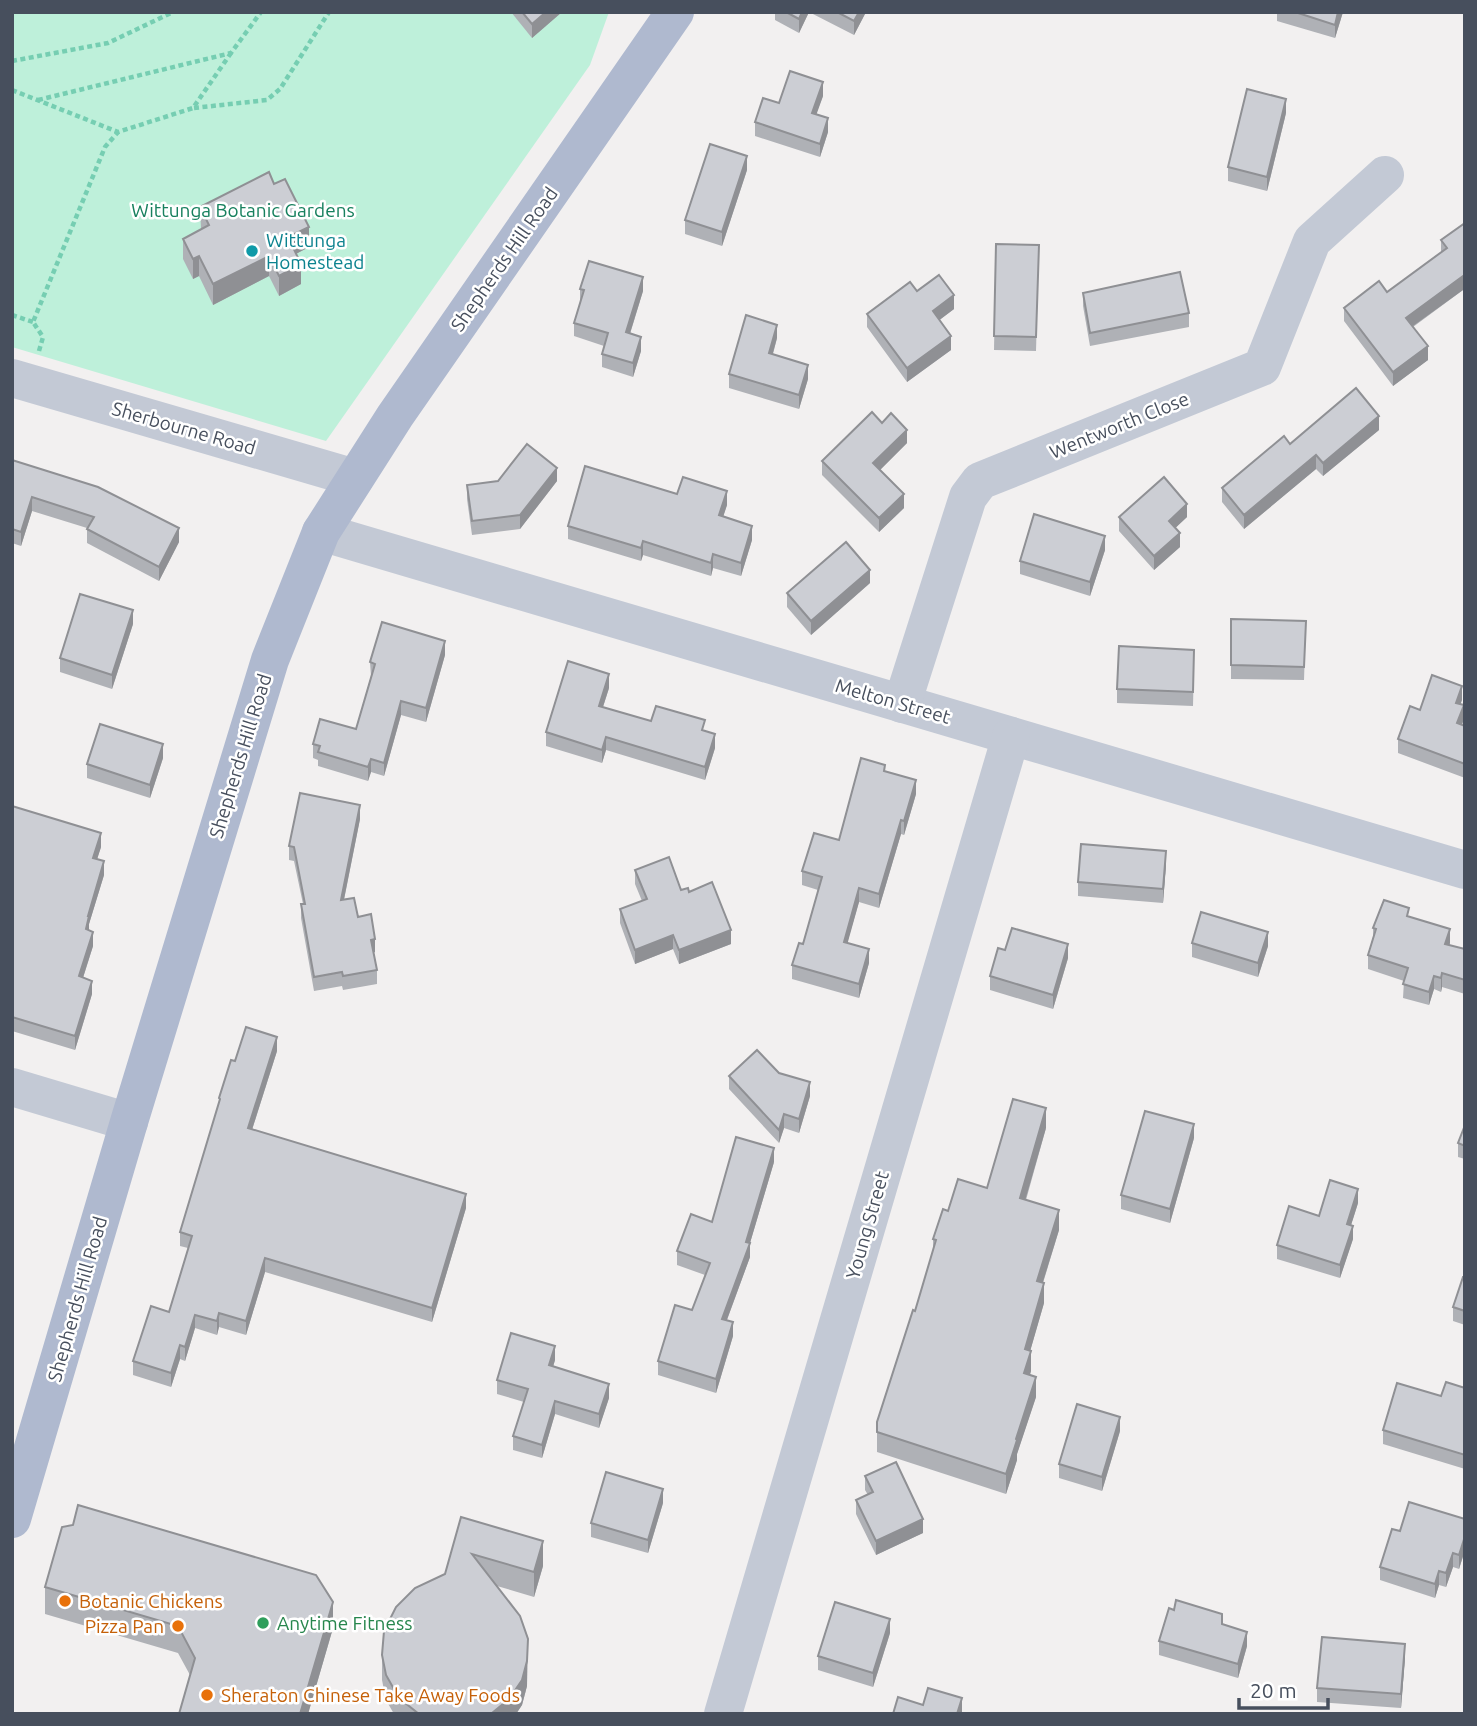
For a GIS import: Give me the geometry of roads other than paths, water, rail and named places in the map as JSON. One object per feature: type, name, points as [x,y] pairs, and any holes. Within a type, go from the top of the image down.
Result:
[{"type":"main road","name":"Shepherds Hill Road","points":[[635,72],[653,12]]},
{"type":"main road","name":"Shepherds Hill Road","points":[[12,1519],[129,1122],[270,660],[321,532],[395,416],[675,12]]},
{"type":"street","name":"Wentworth Close","points":[[902,704],[968,497],[980,481],[1262,367],[1312,241],[1385,176]]},
{"type":"street","name":"Sherbourne Road","points":[[21,381],[355,478]]},
{"type":"street","name":"Melton Street","points":[[321,532],[1465,870]]},
{"type":"street","name":"Young Street","points":[[723,1714],[1011,736]]},
{"type":"street","points":[[12,1087],[129,1122]]},
{"type":"place","name":"Wittunga Homestead","points":[[252,251]]},
{"type":"place","name":"Botanic Chickens","points":[[65,1601]]},
{"type":"place","name":"Anytime Fitness","points":[[263,1623]]},
{"type":"place","name":"Pizza Pan","points":[[178,1626]]},
{"type":"place","name":"Sheraton Chinese Take Away Foods","points":[[207,1695]]},
{"type":"park label","name":"Wittunga Botanic Gardens","points":[[243,210]]}]
